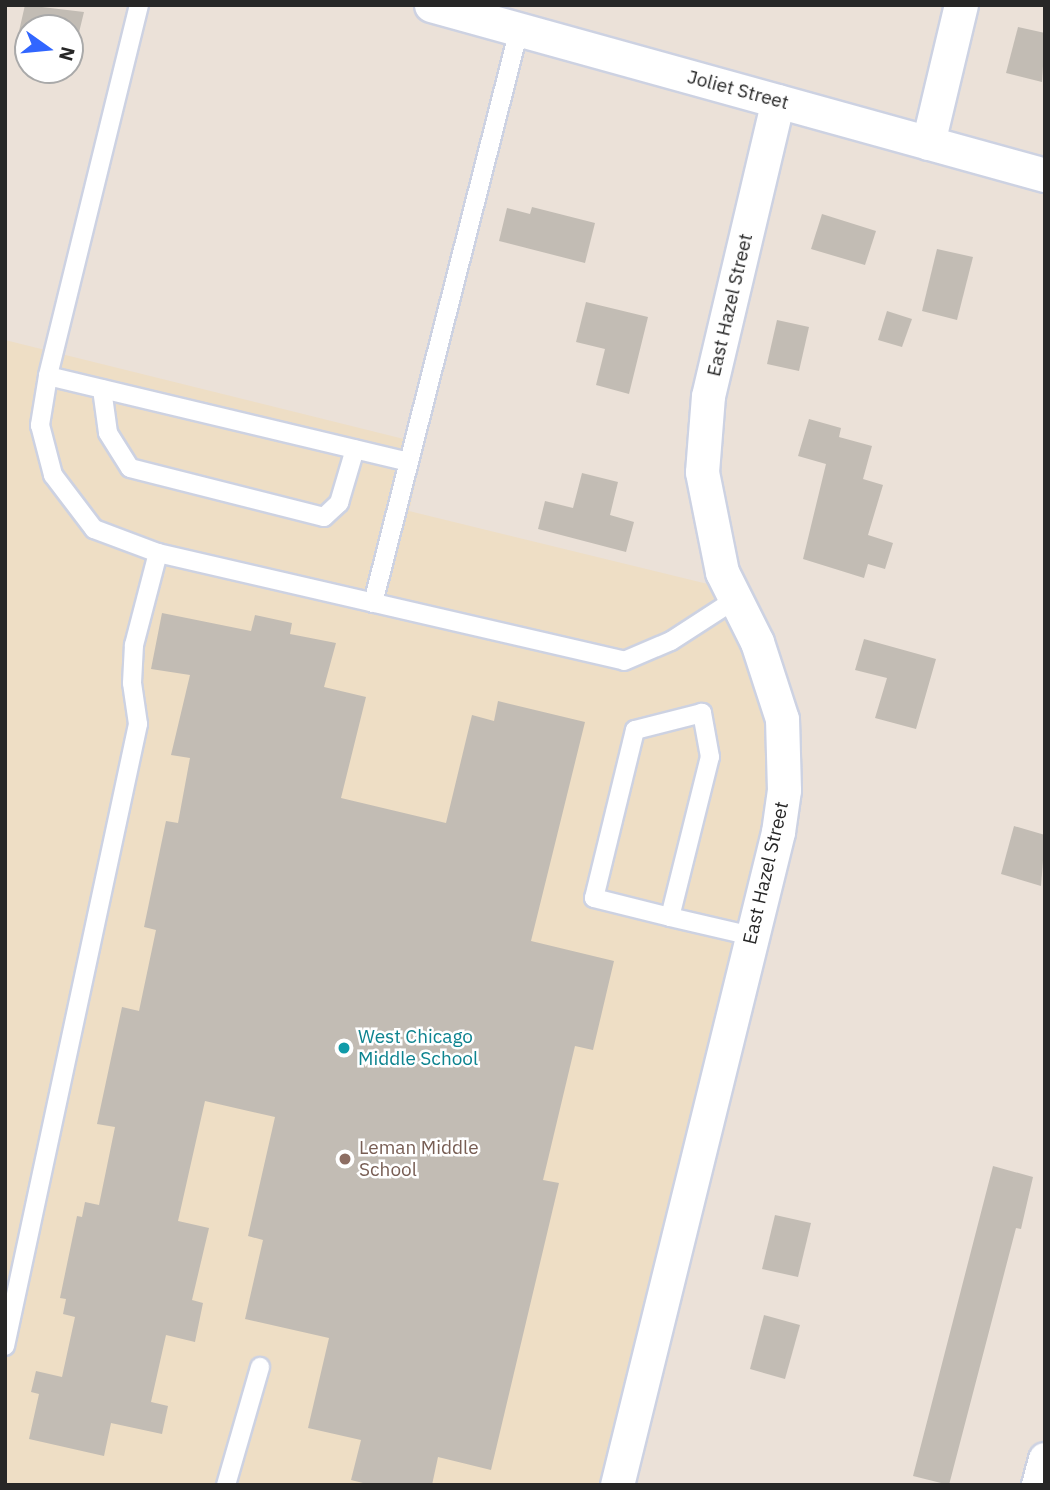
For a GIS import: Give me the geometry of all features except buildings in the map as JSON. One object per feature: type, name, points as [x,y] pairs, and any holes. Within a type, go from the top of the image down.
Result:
[{"type":"street","name":"Joliet Street","points":[[431,5],[522,18],[778,101],[1045,175]]},
{"type":"street","points":[[928,143],[961,5]]},
{"type":"street","name":"East Hazel Street","points":[[617,1485],[778,832],[785,755],[771,676],[712,541],[702,472],[703,435],[778,101]]},
{"type":"street","points":[[1038,1485],[1045,1459]]},
{"type":"lane","points":[[139,5],[48,376],[40,425],[53,475],[94,529],[158,553],[624,661],[671,641],[736,599]]},
{"type":"lane","points":[[373,603],[522,18]]},
{"type":"lane","points":[[48,376],[409,462]]},
{"type":"lane","points":[[102,389],[108,433],[130,468],[324,517],[339,503],[355,449]]},
{"type":"lane","points":[[5,1346],[138,724],[132,683],[134,645],[158,553]]},
{"type":"lane","points":[[670,917],[710,757],[702,713],[635,730],[594,898],[670,917],[752,936]]},
{"type":"lane","points":[[226,1485],[260,1367]]},
{"type":"shaded area","name":"Leman Middle School","points":[[5,340],[424,444],[409,511],[716,586],[760,682],[774,752],[766,833],[604,1485],[5,1485]]},
{"type":"place","name":"West Chicago Middle School","points":[[344,1048]]},
{"type":"place","name":"Leman Middle School","points":[[345,1159]]}]
